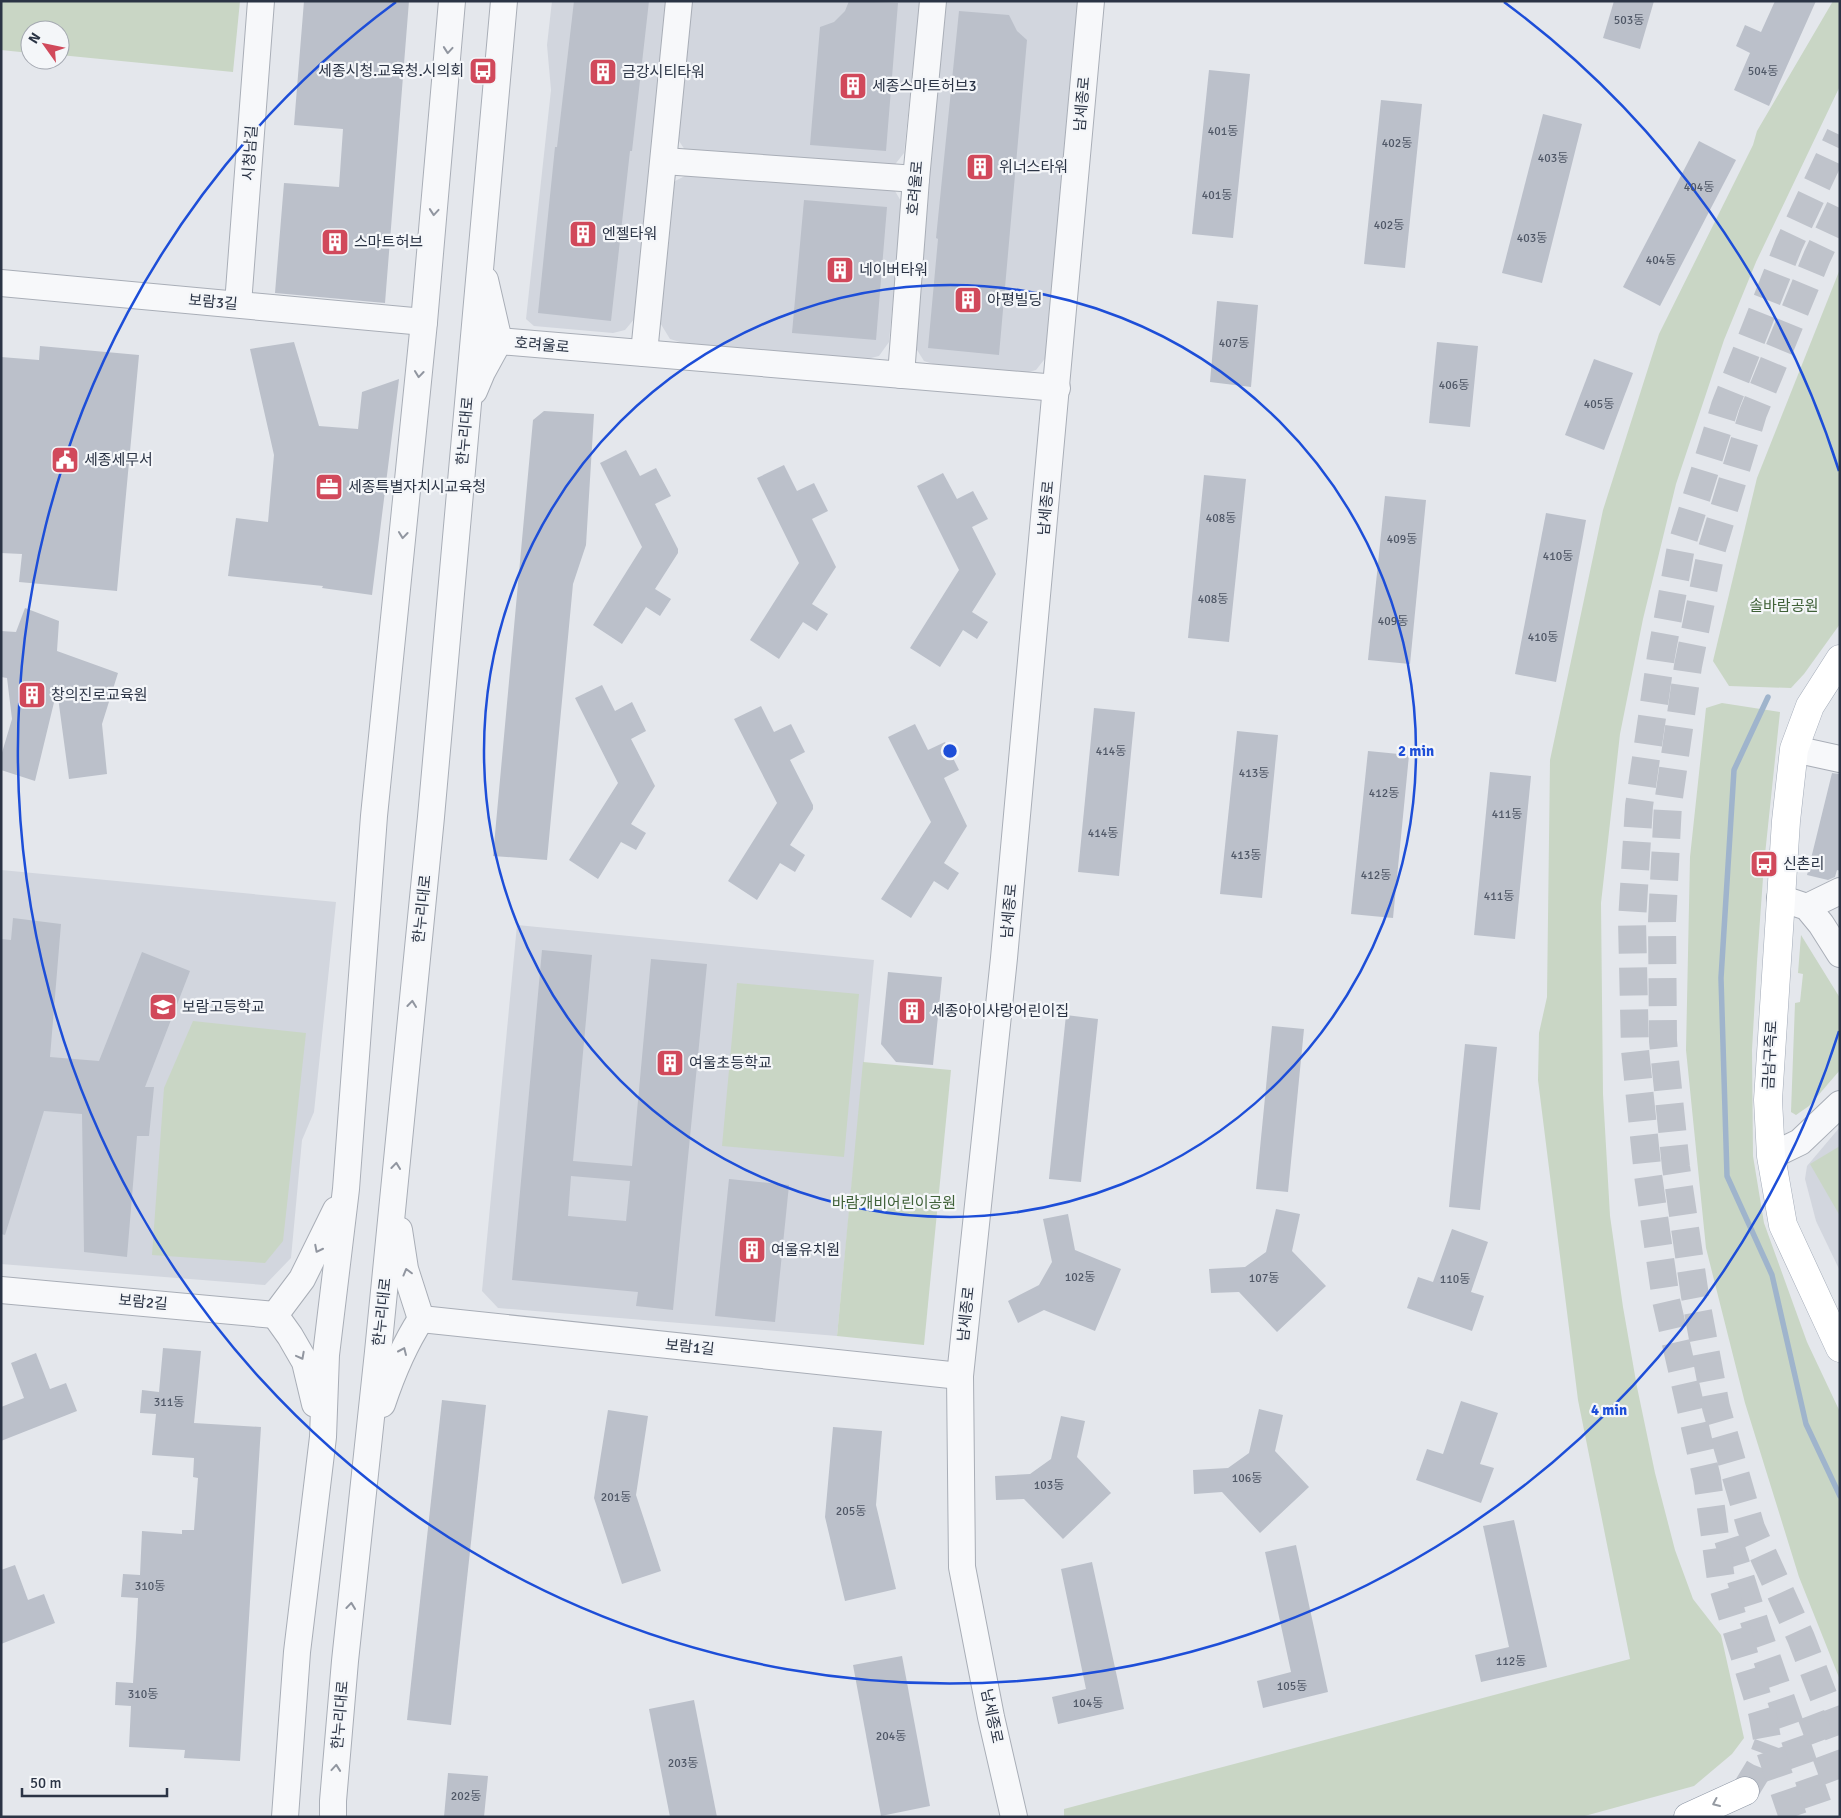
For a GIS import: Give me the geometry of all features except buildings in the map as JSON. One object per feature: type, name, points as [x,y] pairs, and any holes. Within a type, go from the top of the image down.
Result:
[{"type":"main road","name":"금남구즉로","points":[[1839,660],[1810,706],[1794,749],[1780,898],[1768,1100],[1771,1156],[1783,1226],[1840,1348]]},
{"type":"main road","points":[[1688,1817],[1745,1791]]},
{"type":"street","name":"시청남길","points":[[238,304],[261,1]]},
{"type":"street","points":[[285,1817],[297,1652],[323,1437],[326,1355],[346,1189],[374,816],[424,322],[452,1]]},
{"type":"street","name":"한누리대로","points":[[333,1817],[345,1661],[431,817],[504,1]]},
{"type":"street","points":[[644,353],[679,1]]},
{"type":"street","name":"호려울로","points":[[901,375],[916,179],[933,1]]},
{"type":"street","name":"남세종로","points":[[1014,1817],[962,1567],[960,1376],[1005,948],[1091,1]]},
{"type":"street","points":[[664,161],[916,179]]},
{"type":"street","points":[[467,410],[482,372],[499,341],[480,257]]},
{"type":"street","name":"보람3길","points":[[1,283],[424,322]]},
{"type":"street","name":"호려울로","points":[[499,341],[1057,388]]},
{"type":"street","points":[[1794,749],[1840,759]]},
{"type":"street","points":[[1807,907],[1840,891]]},
{"type":"street","points":[[1780,898],[1807,907],[1821,924],[1840,954]]},
{"type":"street","points":[[1771,1156],[1800,1142],[1840,1104]]},
{"type":"street","points":[[323,1437],[305,1362],[275,1315],[302,1278],[319,1248],[346,1189]]},
{"type":"street","points":[[368,1446],[389,1382],[408,1339],[421,1319],[406,1269],[393,1198]]},
{"type":"street","name":"보람2길","points":[[4,1289],[275,1315]]},
{"type":"street","name":"보람1길","points":[[421,1319],[960,1376]]},
{"type":"shaded area","points":[[552,1],[667,1],[635,318],[625,330],[613,333],[534,326],[526,319],[551,90],[547,45]]},
{"type":"shaded area","points":[[687,1],[920,1],[904,153],[893,167],[685,150],[673,132]]},
{"type":"shaded area","points":[[945,1],[1081,1],[1047,356],[1036,370],[1025,373],[939,366],[924,361],[912,342]]},
{"type":"shaded area","points":[[691,173],[889,187],[895,191],[902,203],[889,342],[879,356],[867,359],[686,344],[670,339],[659,321],[673,182]]},
{"type":"shaded area","name":"보람고등학교","points":[[1,870],[336,902],[314,1112],[302,1140],[291,1258],[265,1285],[1,1264]]},
{"type":"shaded area","points":[[517,925],[874,960],[837,1336],[498,1308],[482,1291]]},
{"type":"shaded area","points":[[1840,1127],[1840,1271],[1816,1221],[1805,1179],[1807,1166]]},
{"type":"green space","points":[[1,1],[240,1],[233,72],[70,56],[70,20],[20,20],[20,52],[1,50]]},
{"type":"green space","points":[[1833,1],[1840,1],[1840,86],[1756,262],[1724,340],[1676,484],[1643,619],[1620,734],[1601,903],[1603,1094],[1610,1216],[1623,1307],[1655,1473],[1675,1550],[1693,1599],[1721,1635],[1744,1738],[1732,1754],[1694,1786],[1581,1817],[1064,1817],[1064,1809],[1630,1659],[1578,1400],[1538,1080],[1539,1033],[1547,997],[1550,760],[1603,510],[1659,334],[1753,145],[1757,131]]},
{"type":"green space","name":"솔바람공원","points":[[1840,269],[1840,624],[1804,674],[1791,688],[1729,686],[1713,661],[1757,478]]},
{"type":"green space","points":[[1722,703],[1780,712],[1764,864],[1757,962],[1752,1050],[1753,1156],[1764,1223],[1807,1342],[1840,1412],[1840,1680],[1799,1577],[1745,1403],[1706,1248],[1686,1050],[1690,857],[1706,708]]},
{"type":"green space","points":[[1801,935],[1840,998],[1840,1070],[1809,1106],[1796,1115],[1791,1112],[1795,1003],[1800,1002],[1803,974],[1798,973]]},
{"type":"green space","points":[[737,983],[859,994],[844,1157],[722,1146]]},
{"type":"green space","points":[[193,1021],[306,1033],[283,1241],[265,1263],[152,1255],[164,1088]]},
{"type":"green space","name":"바람개비어린이공원","points":[[863,1062],[951,1070],[924,1345],[837,1336]]},
{"type":"green space","points":[[1840,1146],[1840,1216],[1810,1164]]},
{"type":"waterway","points":[[1768,697],[1734,770],[1721,978],[1727,1176],[1772,1275],[1806,1424],[1840,1496]]},
{"type":"tunnel","points":[[1793,1817],[1768,1744],[1762,1712],[1721,1580],[1707,1479],[1666,1300],[1648,1175],[1635,1050],[1632,921],[1639,806],[1661,656],[1681,547],[1725,406],[1789,244],[1840,135]]},
{"type":"tunnel","points":[[1840,208],[1817,257],[1753,413],[1711,552],[1688,666],[1668,804],[1662,921],[1663,1041],[1676,1167],[1695,1296],[1716,1407],[1751,1528],[1801,1638],[1840,1739]]},
{"type":"tunnel","points":[[1728,1539],[1757,1630],[1822,1817]]},
{"type":"tunnel","points":[[1811,1715],[1840,1793]]},
{"type":"tunnel","points":[[1745,1791],[1759,1768],[1768,1744]]},
{"type":"place","name":"세종시청.교육청.시의회","points":[[483,71]]},
{"type":"place","name":"금강시티타워","points":[[603,72]]},
{"type":"place","name":"세종스마트허브3","points":[[853,86]]},
{"type":"place","name":"위너스타워","points":[[980,167]]},
{"type":"place","name":"엔젤타워","points":[[583,234]]},
{"type":"place","name":"스마트허브","points":[[335,242]]},
{"type":"place","name":"네이버타워","points":[[840,270]]},
{"type":"place","name":"아평빌딩","points":[[968,300]]},
{"type":"place","name":"세종세무서","points":[[65,460]]},
{"type":"place","name":"세종특별자치시교육청","points":[[329,487]]},
{"type":"place","name":"창의진로교육원","points":[[32,695]]},
{"type":"place","name":"신촌리","points":[[1764,864]]},
{"type":"place","name":"보람고등학교","points":[[163,1007]]},
{"type":"place","name":"세종아이사랑어린이집","points":[[912,1011]]},
{"type":"place","name":"여울초등학교","points":[[670,1063]]},
{"type":"place","name":"여울유치원","points":[[752,1250]]}]
